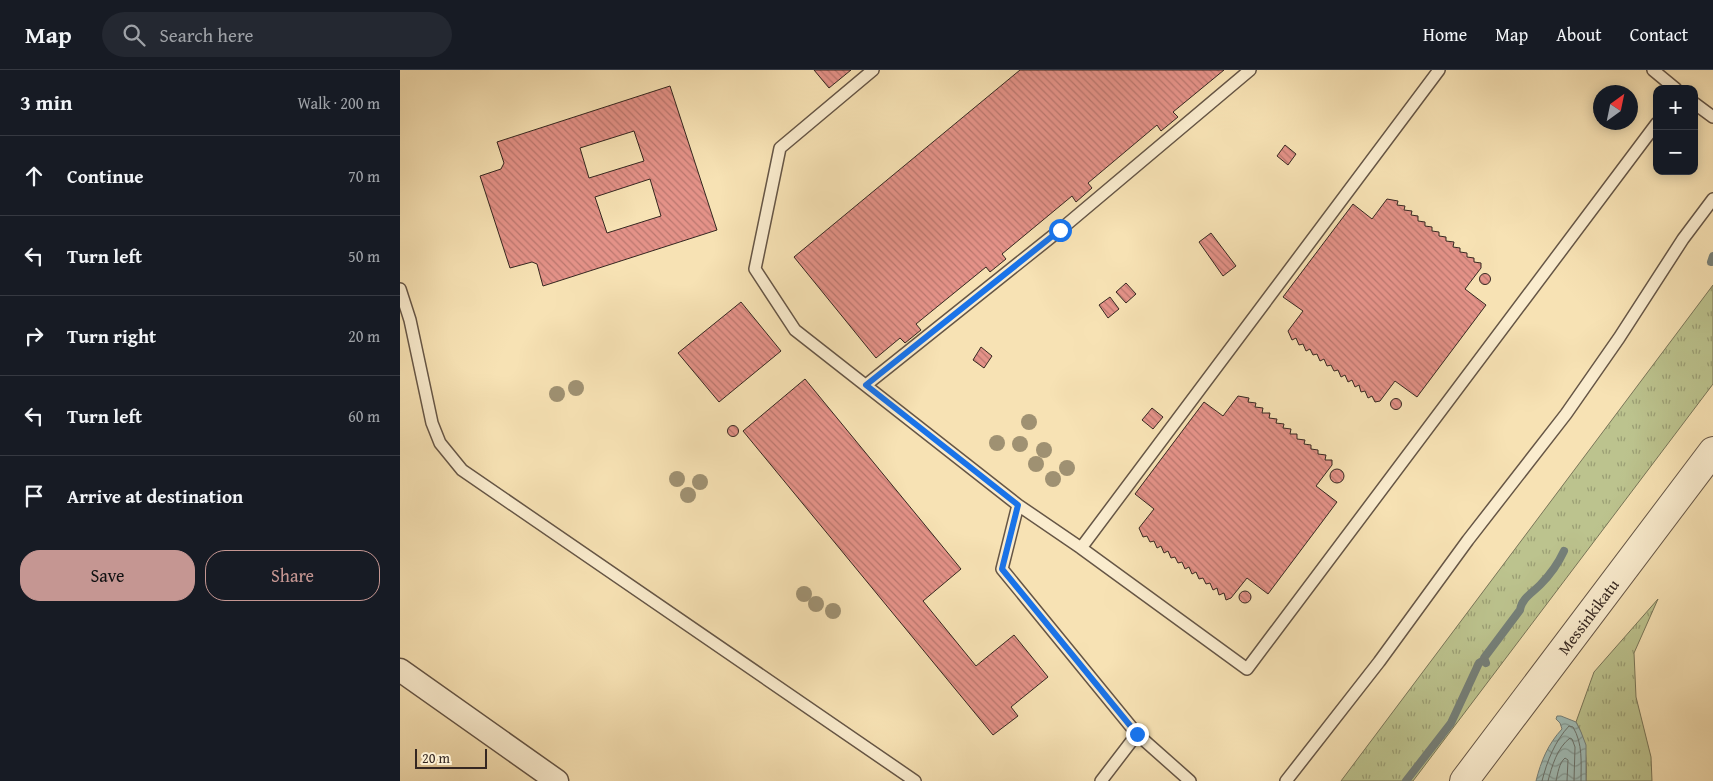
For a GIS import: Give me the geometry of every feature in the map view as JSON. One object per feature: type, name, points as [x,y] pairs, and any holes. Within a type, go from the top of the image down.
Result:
[{"type":"street","name":"Messinkikatu","points":[[1464,781],[1713,451]]},
{"type":"street","points":[[400,670],[557,781]]},
{"type":"lane","points":[[873,70],[780,148],[755,269],[795,330],[1018,505],[1082,548],[1247,669],[1653,128]]},
{"type":"lane","points":[[866,385],[1060,230],[1250,70]]},
{"type":"lane","points":[[1082,548],[1440,70]]},
{"type":"lane","points":[[1654,70],[1671,85]]},
{"type":"lane","points":[[1698,106],[1713,117]]},
{"type":"lane","points":[[1286,781],[1379,662],[1468,540],[1566,414],[1619,338],[1683,239],[1713,199]]},
{"type":"lane","points":[[400,290],[410,320],[432,423],[440,443],[462,470],[914,781]]},
{"type":"lane","points":[[1018,505],[1002,569],[1137,734],[1190,781]]},
{"type":"lane","points":[[1101,781],[1137,734]]},
{"type":"green space","points":[[1713,285],[1713,384],[1413,781],[1341,781]]},
{"type":"green space","points":[[1658,599],[1634,653],[1636,697],[1651,757],[1652,781],[1586,781],[1585,750],[1576,722],[1594,672]]},
{"type":"water","points":[[1557,716],[1576,722],[1581,732],[1586,745],[1586,781],[1536,781],[1546,753],[1562,729],[1556,719]]},
{"type":"building","points":[[814,70],[851,70],[829,88]]},
{"type":"building","points":[[1020,70],[1224,70],[1173,112],[1178,117],[1161,131],[1157,125],[1088,183],[1092,188],[1076,202],[1072,196],[1002,254],[1006,259],[990,272],[986,267],[916,324],[921,330],[905,343],[900,338],[876,358],[794,257]]},
{"type":"building","points":[[670,86],[717,230],[543,286],[537,264],[532,262],[510,268],[480,176],[501,169],[504,163],[497,142]],"holes":[[[634,131],[644,161],[589,178],[580,148]],[[650,179],[661,216],[607,233],[595,197]]]},
{"type":"building","points":[[1285,145],[1296,154],[1288,165],[1277,156]]},
{"type":"building","points":[[1387,199],[1398,201],[1397,205],[1405,206],[1404,210],[1412,211],[1411,215],[1418,216],[1418,221],[1425,222],[1425,226],[1432,227],[1432,231],[1439,232],[1439,236],[1446,237],[1446,241],[1454,242],[1453,247],[1460,248],[1460,252],[1467,253],[1467,257],[1474,258],[1474,262],[1481,263],[1481,268],[1465,289],[1486,305],[1417,397],[1395,381],[1380,401],[1375,402],[1372,396],[1368,398],[1365,391],[1361,392],[1359,385],[1355,387],[1352,380],[1348,382],[1345,375],[1341,377],[1338,370],[1334,371],[1331,365],[1327,366],[1324,359],[1320,361],[1317,354],[1313,355],[1310,349],[1306,351],[1303,344],[1299,345],[1296,338],[1292,340],[1288,331],[1303,311],[1283,297],[1353,204],[1372,219]]},
{"type":"building","points":[[1211,233],[1236,266],[1223,276],[1199,242]]},
{"type":"building","points":[[1485,273],[1491,279],[1485,285],[1479,279]]},
{"type":"building","points":[[1126,283],[1136,294],[1126,303],[1116,292]]},
{"type":"building","points":[[1110,297],[1119,309],[1108,318],[1099,305]]},
{"type":"building","points":[[741,302],[781,351],[719,402],[678,353]]},
{"type":"building","points":[[981,347],[992,356],[984,368],[973,360]]},
{"type":"building","points":[[805,379],[961,569],[923,601],[976,666],[1014,635],[1048,677],[1011,707],[1018,716],[993,735],[743,431]]},
{"type":"building","points":[[1238,396],[1249,398],[1248,402],[1256,403],[1255,407],[1263,408],[1262,413],[1270,413],[1269,418],[1277,419],[1276,423],[1284,424],[1283,428],[1291,429],[1290,434],[1297,434],[1297,439],[1305,440],[1304,444],[1311,445],[1311,449],[1318,450],[1318,454],[1326,455],[1325,460],[1332,460],[1332,465],[1316,486],[1337,502],[1268,594],[1247,578],[1231,598],[1226,600],[1224,593],[1219,595],[1217,588],[1213,590],[1210,583],[1206,584],[1203,578],[1199,579],[1196,572],[1192,574],[1189,567],[1185,569],[1182,562],[1178,563],[1175,557],[1171,558],[1168,551],[1164,553],[1161,546],[1157,548],[1154,541],[1150,542],[1147,536],[1143,537],[1139,528],[1154,509],[1135,494],[1204,402],[1223,416]]},
{"type":"building","points":[[1396,398],[1402,404],[1396,410],[1390,404]]},
{"type":"building","points":[[1152,408],[1163,417],[1153,429],[1142,420]]},
{"type":"building","points":[[733,425],[739,431],[733,437],[727,431]]},
{"type":"building","points":[[1337,469],[1342,471],[1344,476],[1342,481],[1337,483],[1332,481],[1330,476],[1332,471]]},
{"type":"building","points":[[1247,591],[1250,592],[1250,602],[1243,603],[1240,602],[1239,595],[1240,592]]},
{"type":"waterway","points":[[1711,262],[1713,256]]},
{"type":"waterway","points":[[1486,663],[1484,658],[1520,610],[1523,602],[1550,573],[1564,551]]},
{"type":"waterway","points":[[1406,781],[1451,723],[1479,663],[1484,660]]},
{"type":"route","points":[[1060,230],[866,385],[1018,505],[1002,569],[1016,583],[1137,734]]}]
